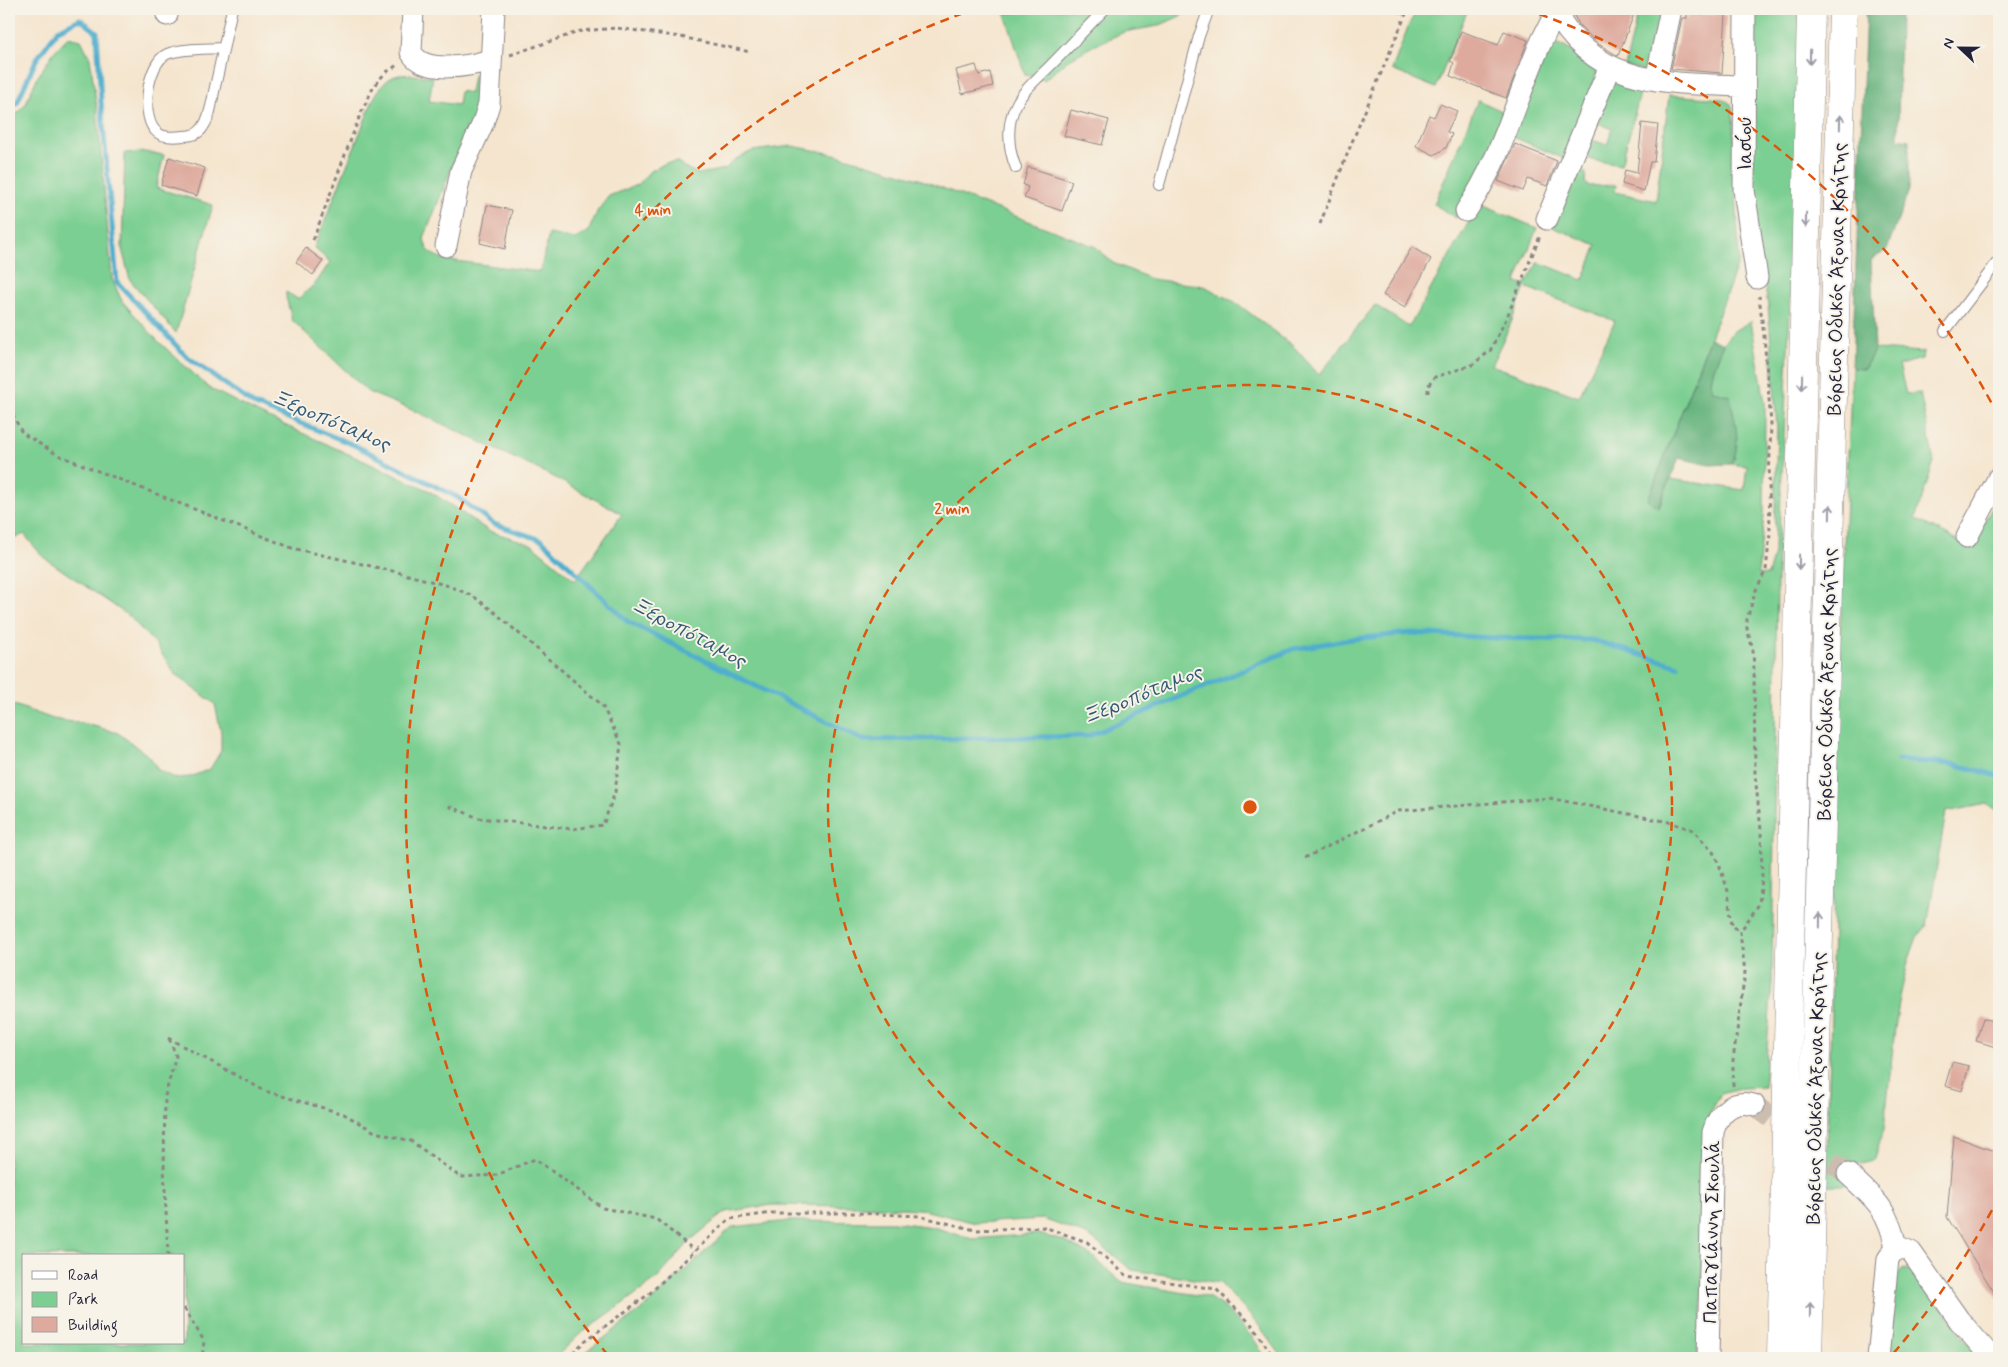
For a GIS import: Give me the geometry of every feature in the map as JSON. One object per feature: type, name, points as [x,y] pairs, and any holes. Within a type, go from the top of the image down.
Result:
[{"type":"highway","name":"Βόρειος Οδικός Άξονας Κρήτης","points":[[1781,1358],[1811,9]]},
{"type":"highway","name":"Βόρειος Οδικός Άξονας Κρήτης","points":[[1808,1358],[1843,9]]},
{"type":"street","points":[[413,9],[411,52],[413,56],[423,62],[448,67],[473,65],[490,60]]},
{"type":"street","points":[[446,246],[461,171],[483,123],[489,104],[494,9]]},
{"type":"street","points":[[1656,80],[1671,9]]},
{"type":"street","name":"Ιασίου","points":[[1745,9],[1743,86],[1744,190],[1757,278]]},
{"type":"street","points":[[1556,10],[1566,30],[1582,47],[1592,56],[1610,66],[1633,75],[1656,80],[1743,86]]},
{"type":"street","points":[[1466,212],[1482,189],[1491,169],[1536,53],[1556,10]]},
{"type":"street","points":[[1547,219],[1610,66]]},
{"type":"street","points":[[1967,537],[1999,477]]},
{"type":"street","name":"Παπαγιάννη Σκουλά","points":[[1708,1358],[1713,1132],[1720,1114],[1726,1109],[1745,1105]]},
{"type":"street","points":[[1848,1174],[1879,1204],[1889,1220],[1896,1247],[1888,1259],[1878,1358]]},
{"type":"street","points":[[1896,1247],[1910,1252],[1959,1320],[1992,1358]]},
{"type":"lane","points":[[223,48],[172,52],[158,60],[151,75],[148,100],[148,113],[153,128],[157,132],[163,135],[196,135],[204,126],[211,104],[232,9]]},
{"type":"lane","points":[[1016,168],[1011,158],[1009,137],[1016,104],[1030,86],[1106,9]]},
{"type":"lane","points":[[1159,185],[1199,36],[1209,9]]},
{"type":"lane","points":[[1945,331],[1999,260]]},
{"type":"path","points":[[1320,224],[1408,9]]},
{"type":"path","points":[[490,60],[581,31],[617,28],[681,37],[750,52]]},
{"type":"path","points":[[313,240],[360,115],[374,86],[385,72],[413,56]]},
{"type":"path","points":[[1428,393],[1428,386],[1435,376],[1472,365],[1482,358],[1494,345],[1508,317],[1547,219]]},
{"type":"path","points":[[1745,1105],[1732,1074],[1745,972],[1740,932],[1759,904],[1762,879],[1761,830],[1755,775],[1753,650],[1746,619],[1766,570],[1768,560],[1770,534],[1769,480],[1772,442],[1764,336],[1757,278]]},
{"type":"path","points":[[9,407],[22,433],[58,455],[292,548],[397,572],[449,586],[473,596],[602,705],[621,744],[615,792],[603,825],[572,829],[478,818],[446,805]]},
{"type":"path","points":[[1305,858],[1398,811],[1549,798],[1669,822],[1693,830],[1707,844],[1719,864],[1728,891],[1732,925],[1740,932]]},
{"type":"path","points":[[168,1254],[164,1167],[165,1096],[176,1056],[168,1038],[264,1091],[344,1114],[376,1132],[411,1141],[460,1177],[497,1175],[535,1159],[603,1208],[656,1219],[695,1251]]},
{"type":"path","points":[[567,1358],[585,1341],[649,1294],[729,1218],[772,1213],[858,1213],[919,1216],[975,1230],[1044,1227],[1087,1242],[1127,1276],[1216,1289],[1253,1326],[1274,1358]]},
{"type":"path","points":[[185,1310],[204,1341],[202,1358]]},
{"type":"green space","points":[[1032,9],[1196,9],[1158,26],[1124,32],[1091,47],[1068,60],[1044,80],[1025,75],[1005,14]]},
{"type":"green space","points":[[1372,9],[1403,9],[1399,17]]},
{"type":"green space","points":[[1418,9],[1468,9],[1436,88],[1392,70],[1409,24]]},
{"type":"green space","points":[[1639,9],[1663,9],[1650,72],[1625,66]]},
{"type":"green space","points":[[1676,9],[1729,9],[1729,12],[1676,11]]},
{"type":"green space","points":[[1753,9],[1800,9],[1798,145],[1777,576],[1772,983],[1764,1087],[1743,1088],[1721,1094],[1709,1115],[1703,1173],[1702,1358],[1283,1358],[1257,1323],[1220,1283],[1132,1270],[1089,1236],[1043,1219],[976,1223],[919,1209],[771,1205],[725,1212],[692,1239],[657,1279],[579,1335],[555,1358],[9,1358],[9,703],[53,719],[87,724],[118,733],[150,757],[158,770],[175,778],[190,777],[210,769],[221,751],[221,732],[215,704],[175,674],[156,645],[129,616],[43,557],[24,534],[9,541],[9,121],[25,105],[37,78],[53,53],[68,37],[81,40],[90,58],[97,109],[112,279],[122,301],[157,340],[209,388],[260,414],[428,490],[489,531],[531,544],[575,580],[622,514],[550,475],[417,412],[368,392],[292,320],[286,292],[298,299],[316,283],[330,262],[314,248],[373,100],[385,82],[397,75],[433,77],[429,101],[458,105],[460,91],[470,93],[473,75],[484,74],[483,94],[473,129],[454,162],[424,238],[429,251],[443,259],[540,272],[549,234],[575,239],[588,232],[598,210],[609,196],[639,184],[649,172],[666,163],[678,162],[685,168],[699,174],[725,169],[734,160],[752,151],[792,146],[834,154],[919,179],[1096,247],[1113,263],[1151,279],[1204,286],[1238,304],[1294,347],[1319,375],[1375,305],[1409,327],[1479,204],[1537,228],[1516,282],[1525,286],[1538,262],[1583,280],[1597,245],[1552,227],[1575,165],[1586,173],[1585,182],[1588,186],[1616,185],[1615,192],[1656,201],[1669,95],[1723,99],[1731,104],[1733,111],[1739,261],[1648,500],[1659,507],[1670,479],[1744,490],[1747,466],[1730,464],[1735,458],[1710,380],[1723,344],[1732,332],[1751,321],[1765,403],[1764,515],[1758,574],[1768,575],[1774,553],[1777,428],[1768,305],[1752,207]],"holes":[[[1525,287],[1615,321],[1579,397],[1491,365],[1508,330]]]},
{"type":"green space","points":[[1866,9],[1900,9],[1898,138],[1909,140],[1909,190],[1887,250],[1871,260],[1875,349],[1864,369],[1852,368]]},
{"type":"green space","points":[[1559,44],[1591,62],[1598,69],[1567,160],[1511,136],[1550,46]]},
{"type":"green space","points":[[1613,82],[1619,82],[1641,90],[1621,165],[1579,156],[1586,138],[1607,145],[1612,129],[1592,120]]},
{"type":"green space","points":[[1478,100],[1508,114],[1478,182],[1456,218],[1434,204]]},
{"type":"green space","points":[[145,152],[164,155],[156,188],[213,205],[176,333],[130,280],[122,249],[125,153]]},
{"type":"green space","points":[[1710,338],[1723,344],[1710,380],[1712,390],[1730,396],[1737,440],[1734,457],[1730,464],[1709,465],[1679,458],[1658,507],[1648,500]]},
{"type":"green space","points":[[1875,349],[1923,352],[1922,359],[1899,365],[1906,394],[1920,393],[1934,462],[1915,519],[1955,539],[1969,549],[1999,496],[1999,812],[1987,804],[1946,812],[1927,926],[1917,937],[1908,962],[1900,997],[1884,1129],[1874,1161],[1862,1164],[1846,1161],[1845,1185],[1825,1185],[1840,632],[1852,368],[1864,369]]},
{"type":"green space","points":[[789,1221],[895,1222],[933,1227],[972,1239],[1038,1234],[1064,1241],[1092,1256],[1121,1282],[1208,1297],[1225,1308],[1253,1338],[1266,1358],[578,1358],[646,1306],[732,1227]]},
{"type":"green space","points":[[1907,1269],[1916,1275],[1980,1358],[1885,1358],[1894,1278],[1901,1270]]},
{"type":"building","points":[[1570,9],[1636,9],[1618,56],[1597,43],[1580,26]]},
{"type":"building","points":[[1687,13],[1726,15],[1722,73],[1671,69],[1682,18],[1687,18]]},
{"type":"building","points":[[1461,31],[1498,45],[1504,31],[1528,40],[1506,98],[1450,76],[1454,63],[1450,61]]},
{"type":"building","points":[[976,65],[979,75],[990,72],[993,86],[962,94],[956,70]]},
{"type":"building","points":[[1440,104],[1457,111],[1447,132],[1452,134],[1446,148],[1434,155],[1416,146],[1429,115],[1434,117]]},
{"type":"building","points":[[1071,110],[1109,120],[1102,145],[1064,136]]},
{"type":"building","points":[[1642,123],[1658,125],[1654,162],[1650,162],[1644,191],[1622,184],[1625,170],[1637,173]]},
{"type":"building","points":[[1515,144],[1557,161],[1547,186],[1528,179],[1523,191],[1498,181]]},
{"type":"building","points":[[169,157],[205,168],[197,196],[161,185]]},
{"type":"building","points":[[1028,167],[1072,181],[1062,211],[1024,198],[1028,187],[1023,185]]},
{"type":"building","points":[[487,205],[512,210],[505,249],[480,243]]},
{"type":"building","points":[[1412,247],[1431,259],[1405,308],[1383,295]]},
{"type":"building","points":[[306,248],[323,261],[313,275],[296,262]]},
{"type":"building","points":[[1983,1018],[1999,1023],[1999,1048],[1976,1041]]},
{"type":"building","points":[[1952,1062],[1969,1066],[1962,1091],[1945,1086]]},
{"type":"building","points":[[1954,1136],[1999,1153],[1999,1300],[1947,1217]]},
{"type":"waterway","name":"Ξεροπόταμος","points":[[9,109],[17,103],[36,60],[58,30],[80,19],[97,32],[101,101],[117,282],[185,355],[253,404],[354,445],[457,497],[494,524],[542,540],[627,621],[863,740],[1088,736],[1293,649],[1352,639],[1411,633],[1496,638],[1592,640],[1678,666]]},
{"type":"waterway","name":"Ξεροπόταμος","points":[[1898,760],[1953,764],[1999,776]]},
{"type":"tunnel","points":[[1754,1105],[1848,1174]]}]
